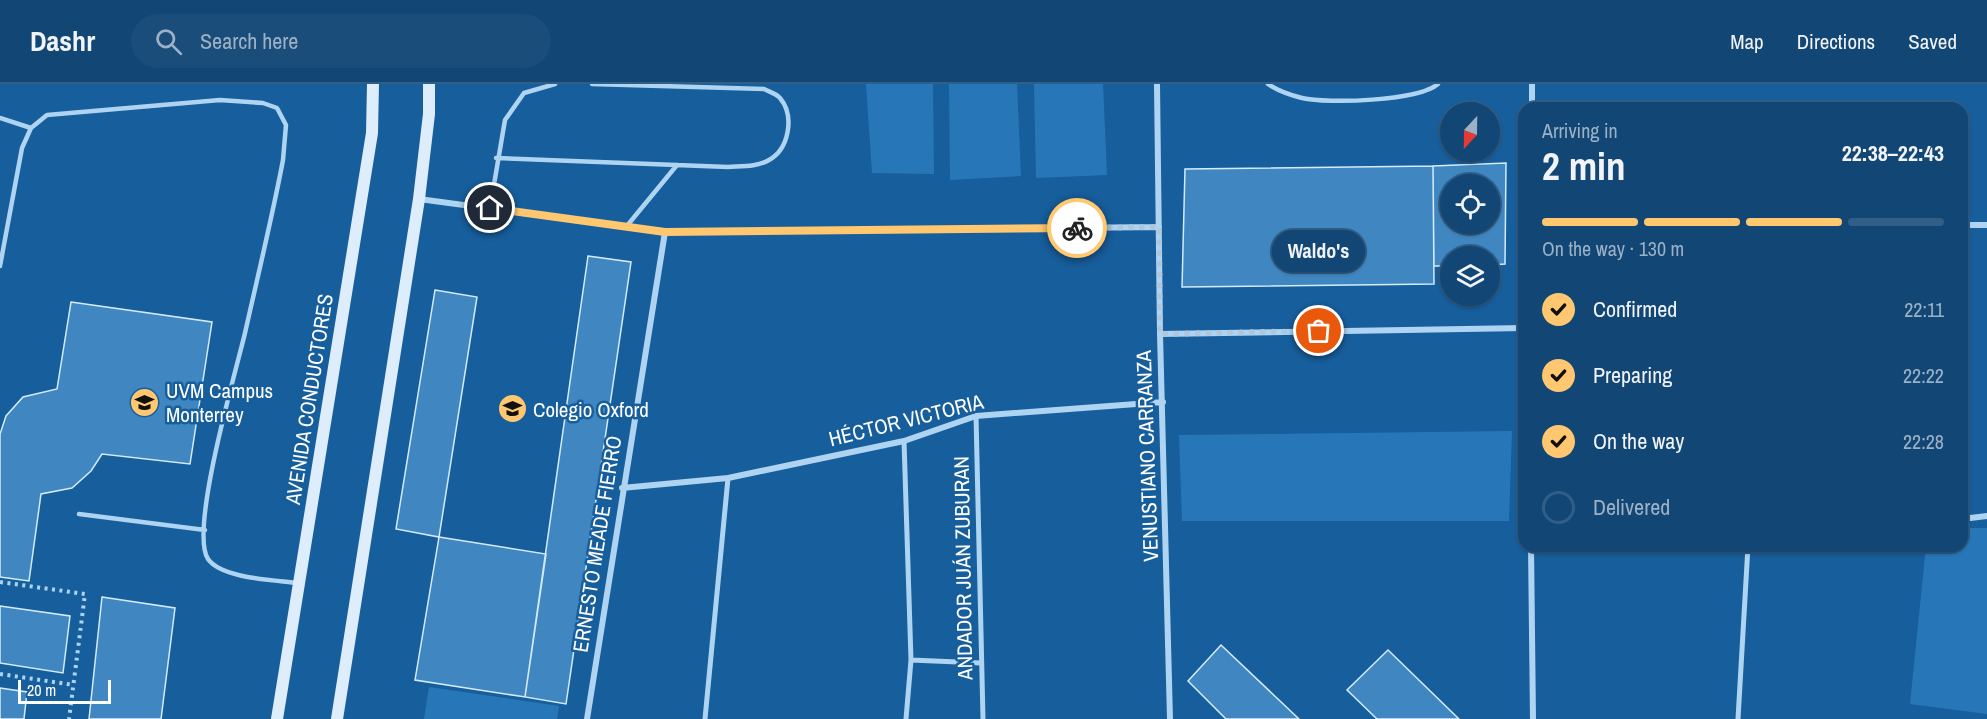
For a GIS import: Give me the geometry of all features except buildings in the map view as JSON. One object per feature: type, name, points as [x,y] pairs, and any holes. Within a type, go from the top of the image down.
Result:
[{"type":"main road","name":"AVENIDA CONDUCTORES","points":[[277,719],[372,133],[373,84]]},
{"type":"main road","points":[[337,719],[419,199],[429,114],[429,84]]},
{"type":"street","name":"VENUSTIANO CARRANZA","points":[[1158,84],[1160,334],[1170,719]]},
{"type":"street","points":[[1532,84],[1532,102]]},
{"type":"street","points":[[419,199],[665,232],[1159,227]]},
{"type":"street","points":[[1968,225],[1987,225]]},
{"type":"street","name":"ERNESTO MEADE FIERRO","points":[[587,719],[622,488],[665,232]]},
{"type":"street","points":[[1160,334],[1518,328]]},
{"type":"street","name":"HÉCTOR VICTORIA","points":[[622,488],[728,478],[904,441],[975,416],[1163,402]]},
{"type":"street","name":"ANDADOR JUÁN ZUBURAN","points":[[975,416],[983,719]]},
{"type":"street","points":[[904,441],[911,660],[906,719]]},
{"type":"street","points":[[705,719],[728,478]]},
{"type":"street","points":[[1968,518],[1987,516]]},
{"type":"street","points":[[1531,552],[1533,719]]},
{"type":"street","points":[[1738,719],[1748,552]]},
{"type":"street","points":[[911,660],[981,663]]},
{"type":"lane","points":[[490,208],[496,158],[505,120],[514,104],[524,93],[555,84]]},
{"type":"lane","points":[[496,158],[728,167],[767,162],[778,155],[783,146],[788,122],[787,108],[779,96],[764,89],[592,84]]},
{"type":"lane","points":[[1268,84],[1304,98],[1357,99],[1406,97],[1433,88],[1438,84]]},
{"type":"lane","points":[[0,266],[22,148],[31,128],[37,121],[55,113],[220,100],[263,103],[277,108],[283,116],[287,136],[274,207],[219,437],[208,495],[205,530],[206,556],[221,570],[298,583]]},
{"type":"lane","points":[[0,118],[31,128]]},
{"type":"lane","points":[[626,227],[677,165]]},
{"type":"lane","points":[[79,514],[205,530]]},
{"type":"path","points":[[0,582],[85,594],[69,719]]},
{"type":"path","points":[[0,674],[74,685]]},
{"type":"shaded area","points":[[866,84],[933,84],[934,174],[872,173]]},
{"type":"shaded area","points":[[949,84],[1017,84],[1021,176],[950,180]]},
{"type":"shaded area","points":[[1034,84],[1103,84],[1107,175],[1036,178]]},
{"type":"shaded area","points":[[1512,431],[1509,521],[1182,521],[1179,435]]},
{"type":"shaded area","points":[[1968,528],[1987,528],[1987,714],[1910,704],[1925,552],[1968,552]]},
{"type":"shaded area","points":[[429,687],[559,706],[557,719],[424,719]]},
{"type":"way so far","points":[[1077,228],[1159,227],[1160,334],[1319,331]]},
{"type":"place","name":"Waldo's","points":[[1319,331]]},
{"type":"place","name":"UVM Campus Monterrey","points":[[145,402]]},
{"type":"place","name":"Colegio Oxford","points":[[512,409]]},
{"type":"route","points":[[490,208],[665,232],[1077,228]]}]
